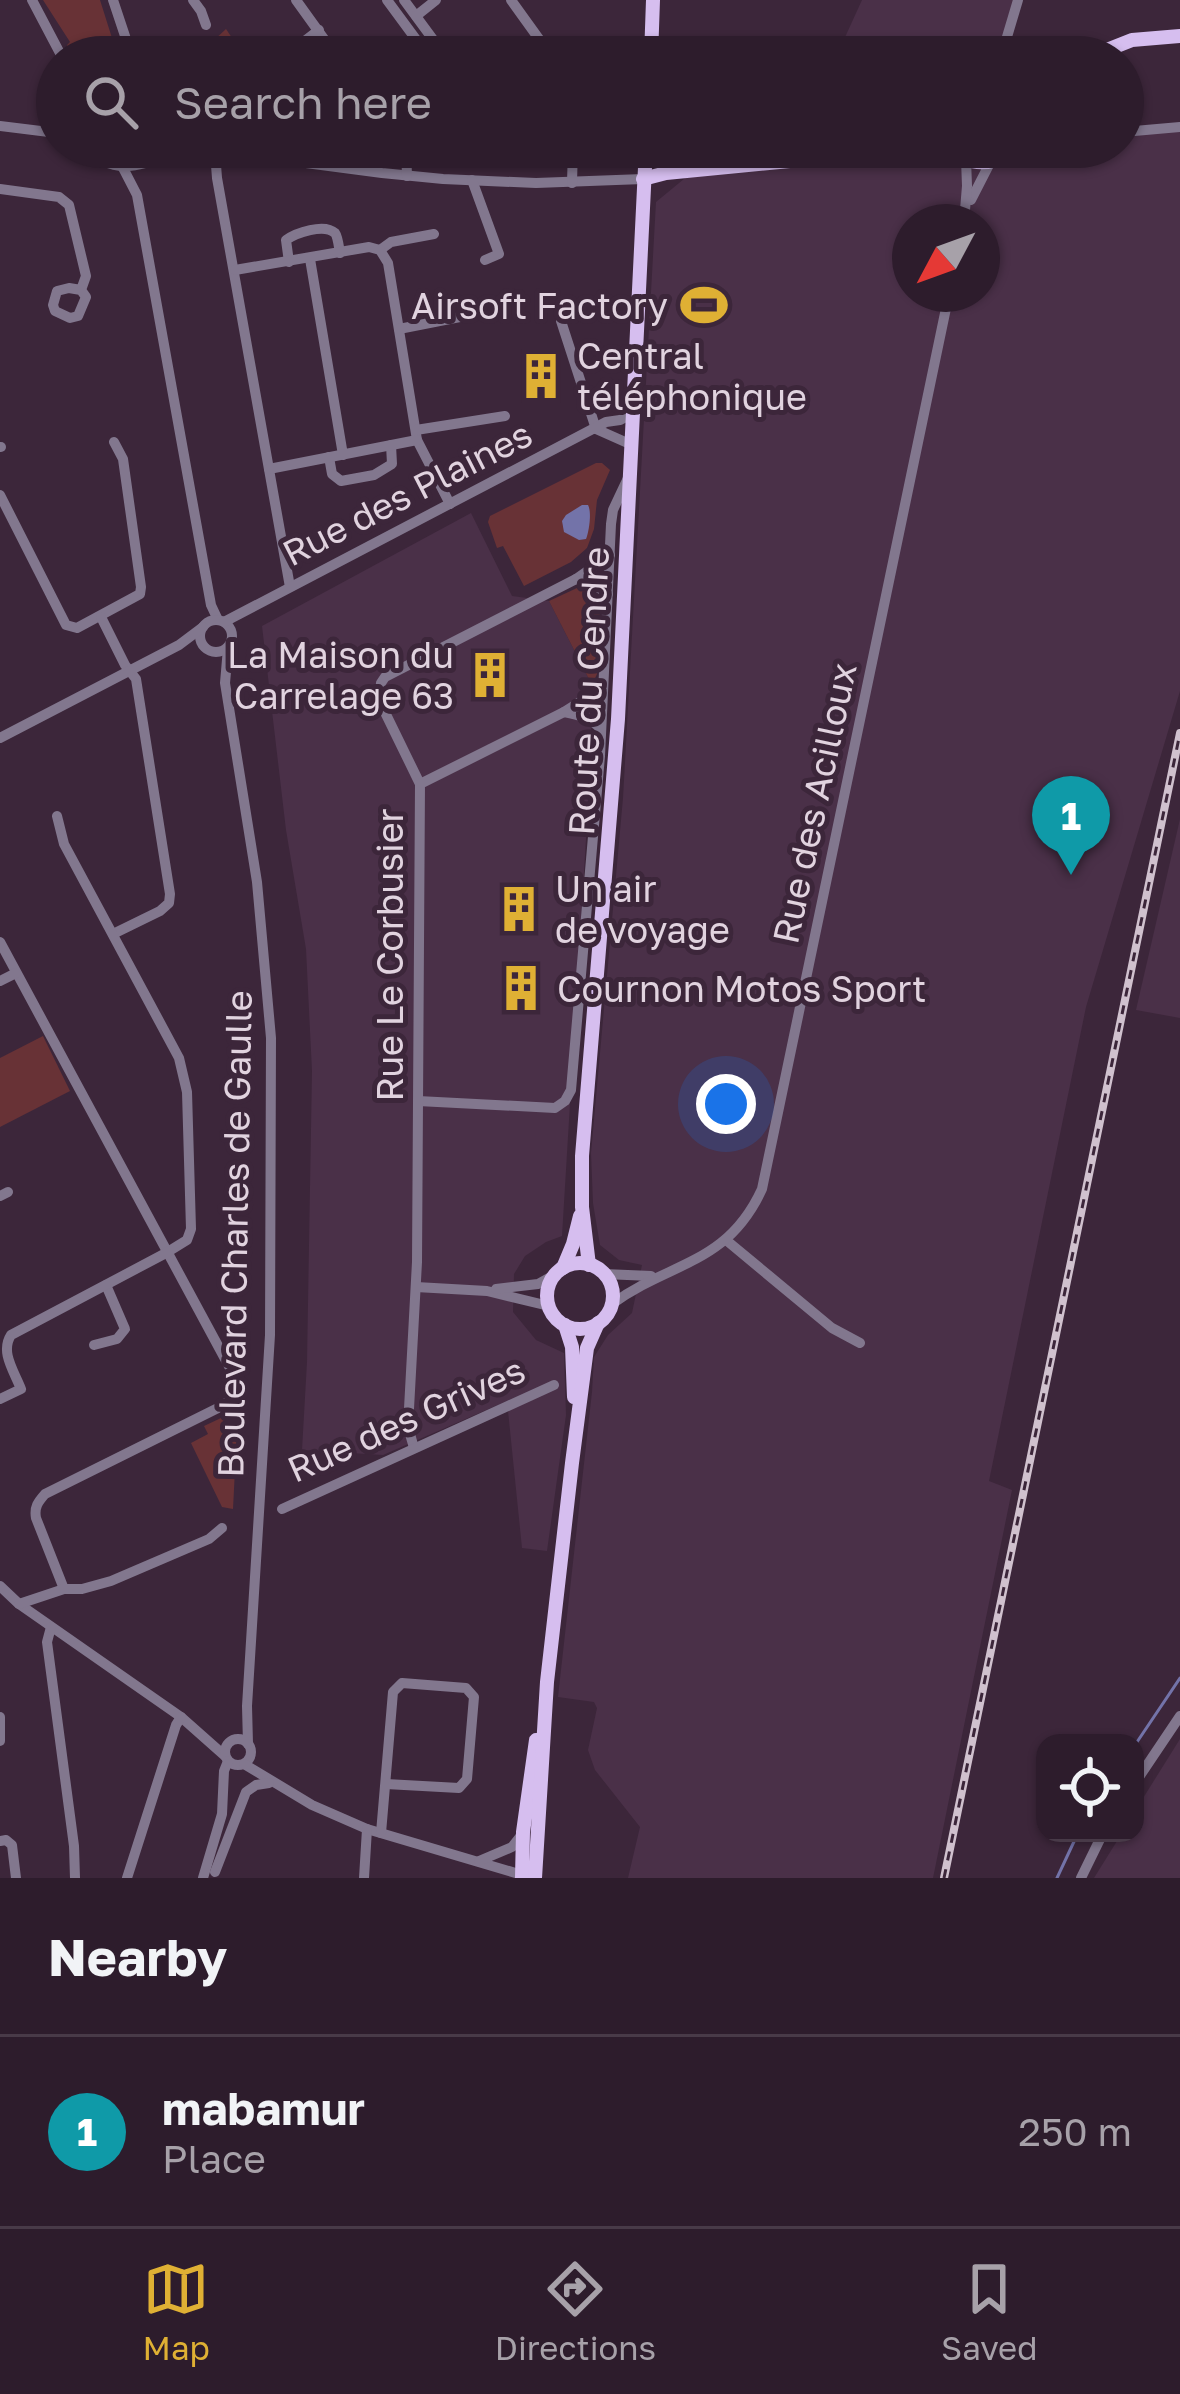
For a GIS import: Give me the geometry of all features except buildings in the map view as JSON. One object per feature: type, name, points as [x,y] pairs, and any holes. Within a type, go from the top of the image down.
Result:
[{"type":"main road","points":[[652,36],[653,0]]},
{"type":"main road","points":[[1144,39],[1180,36]]},
{"type":"main road","name":"Route du Cendre","points":[[590,1264],[582,1207],[582,1156],[612,814],[644,168]]},
{"type":"main road","points":[[643,179],[719,168]]},
{"type":"main road","name":"Route du Cendre","points":[[559,1271],[573,1244],[582,1207]]},
{"type":"main road","points":[[565,1325],[582,1328],[598,1323],[612,1304],[611,1285],[590,1264],[578,1263],[559,1271],[548,1289],[549,1306],[565,1325],[572,1347],[575,1435]]},
{"type":"main road","points":[[536,1878],[547,1682],[587,1348],[598,1323]]},
{"type":"main road","points":[[522,1877],[533,1756],[547,1682]]},
{"type":"street","points":[[32,0],[51,36]]},
{"type":"street","points":[[112,0],[125,36]]},
{"type":"street","points":[[193,0],[206,26]]},
{"type":"street","points":[[296,0],[323,36]]},
{"type":"street","points":[[387,0],[414,36]]},
{"type":"street","points":[[404,0],[431,36]]},
{"type":"street","points":[[416,16],[436,0]]},
{"type":"street","points":[[511,0],[537,36]]},
{"type":"street","points":[[1008,36],[1018,0]]},
{"type":"street","points":[[311,36],[319,30]]},
{"type":"street","points":[[0,126],[36,131]]},
{"type":"street","points":[[1144,130],[1180,127]]},
{"type":"street","points":[[123,168],[137,195],[211,605],[213,623],[200,640],[205,649]]},
{"type":"street","points":[[137,195],[144,168]]},
{"type":"street","points":[[216,168],[290,587]]},
{"type":"street","points":[[343,168],[472,181],[643,179]]},
{"type":"street","points":[[407,168],[407,176]]},
{"type":"street","points":[[572,183],[573,168]]},
{"type":"street","points":[[963,168],[965,204]]},
{"type":"street","points":[[970,204],[988,168]]},
{"type":"street","points":[[472,181],[499,254],[485,260]]},
{"type":"street","points":[[0,189],[59,197],[69,206],[86,276],[81,290]]},
{"type":"street","points":[[289,262],[286,240],[322,229],[337,236],[340,253]]},
{"type":"street","points":[[380,250],[391,242],[434,234]]},
{"type":"street","points":[[235,270],[369,247],[380,250],[388,263],[416,435],[450,505]]},
{"type":"street","points":[[310,259],[343,454]]},
{"type":"street","points":[[564,301],[561,321],[596,430],[632,445]]},
{"type":"street","name":"Rue des Acilloux","points":[[612,1304],[726,1240],[748,1216],[762,1190],[945,312]]},
{"type":"street","points":[[399,329],[465,316]]},
{"type":"street","name":"Rue des Plaines","points":[[0,738],[213,623],[246,611],[606,422],[633,413]]},
{"type":"street","points":[[269,469],[505,416]]},
{"type":"street","points":[[0,495],[66,625],[77,628],[101,617],[140,594],[141,587],[123,459],[113,442]]},
{"type":"street","points":[[329,457],[332,474],[341,481],[374,475],[392,464],[391,445]]},
{"type":"street","points":[[418,1101],[555,1108],[571,1090],[601,730],[613,511],[631,473]]},
{"type":"street","points":[[420,784],[379,700],[381,683],[576,578],[610,554]]},
{"type":"street","points":[[576,578],[608,593]]},
{"type":"street","points":[[179,645],[215,653],[230,643],[246,611]]},
{"type":"street","points":[[101,617],[136,679],[170,893],[169,903],[160,911],[113,934]]},
{"type":"street","points":[[213,623],[232,632],[230,643]]},
{"type":"street","name":"Boulevard Charles de Gaulle","points":[[226,1759],[225,1750],[242,1749],[247,1716],[270,1335],[272,1062],[263,932],[225,683],[230,643]]},
{"type":"street","name":"Boulevard Charles de Gaulle","points":[[205,649],[225,683]]},
{"type":"street","name":"Rue Le Corbusier","points":[[414,1448],[408,1419],[416,1287],[420,784],[602,688]]},
{"type":"street","points":[[564,712],[592,721],[601,730]]},
{"type":"street","points":[[0,1399],[21,1389],[7,1359],[6,1340],[166,1253],[187,1240],[190,1229],[188,1092],[179,1058],[64,844],[57,816]]},
{"type":"street","points":[[0,942],[233,1371],[237,1389],[224,1406],[38,1501],[36,1518],[64,1589]]},
{"type":"street","points":[[0,981],[16,973]]},
{"type":"street","points":[[726,1240],[832,1328],[860,1343]]},
{"type":"street","points":[[487,1291],[538,1284],[559,1271]]},
{"type":"street","name":"Rue des Acilloux","points":[[604,1274],[661,1275]]},
{"type":"street","points":[[94,1345],[117,1339],[125,1328],[106,1285]]},
{"type":"street","points":[[416,1287],[487,1291],[549,1306]]},
{"type":"street","name":"Rue des Grives","points":[[282,1509],[554,1385]]},
{"type":"street","points":[[19,1604],[64,1589],[111,1581],[209,1539],[222,1528]]},
{"type":"street","points":[[0,1586],[184,1720],[237,1766],[242,1749]]},
{"type":"street","points":[[51,1627],[47,1642],[74,1846],[74,1878]]},
{"type":"street","points":[[381,1833],[393,1692],[402,1683],[466,1688],[474,1697],[467,1779],[459,1788],[386,1784]]},
{"type":"street","points":[[1144,1770],[1180,1716]]},
{"type":"street","points":[[0,1717],[0,1741]]},
{"type":"street","points":[[184,1720],[242,1749],[278,1785],[313,1805],[367,1829],[536,1878]]},
{"type":"street","points":[[127,1878],[176,1725],[184,1720]]},
{"type":"street","points":[[208,1875],[222,1814],[226,1759]]},
{"type":"street","points":[[208,1875],[246,1792],[263,1783],[278,1785]]},
{"type":"street","points":[[364,1878],[367,1829]]},
{"type":"street","points":[[476,1862],[512,1847],[524,1832]]},
{"type":"street","points":[[0,1841],[12,1845],[16,1878]]},
{"type":"street","points":[[1081,1878],[1099,1842]]},
{"type":"shaded area","points":[[43,0],[100,0],[111,36],[66,36]]},
{"type":"shaded area","points":[[862,0],[1015,0],[1009,36],[846,36]]},
{"type":"shaded area","points":[[1180,131],[1180,691],[1086,1007],[989,1481],[1012,1490],[933,1878],[628,1878],[640,1827],[595,1770],[588,1750],[597,1708],[594,1702],[558,1697],[594,1357],[608,1335],[632,1313],[642,1265],[619,1260],[600,1245],[593,1203],[591,1153],[623,798],[656,202],[697,168],[1144,168],[1144,133]]},
{"type":"shaded area","points":[[596,463],[610,470],[597,500],[587,548],[571,562],[524,586],[503,546],[497,548],[490,516]]},
{"type":"shaded area","points":[[471,513],[512,596],[549,601],[592,685],[588,688],[592,740],[562,1236],[525,1256],[514,1274],[513,1312],[536,1340],[564,1353],[566,1415],[547,1551],[522,1548],[507,1401],[383,1455],[302,1450],[312,1071],[306,949],[286,830],[262,626]]},
{"type":"shaded area","points":[[577,588],[592,594],[600,609],[597,674],[592,685],[549,601]]},
{"type":"shaded area","points":[[1180,819],[1180,1018],[1136,1010]]},
{"type":"shaded area","points":[[43,1036],[70,1091],[0,1127],[0,1058]]},
{"type":"shaded area","points":[[238,1410],[233,1509],[222,1507],[191,1443],[208,1434],[204,1426]]},
{"type":"shaded area","points":[[1180,1739],[1180,1878],[1094,1878],[1116,1842],[1144,1842],[1144,1797]]},
{"type":"water","points":[[588,505],[590,522],[586,539],[579,540],[564,532],[562,521]]},
{"type":"waterway","points":[[1142,1734],[1180,1678]]},
{"type":"waterway","points":[[1057,1878],[1074,1842]]},
{"type":"railway","points":[[944,1878],[1180,733]]},
{"type":"place","name":"Airsoft Factory","points":[[704,305]]},
{"type":"place","name":"Central téléphonique","points":[[541,376]]},
{"type":"place","name":"La Maison du Carrelage 63","points":[[490,675]]},
{"type":"place","name":"mabamur","points":[[1071,875]]},
{"type":"place","name":"Un air de voyage","points":[[519,909]]},
{"type":"place","name":"Cournon Motos Sport","points":[[521,988]]}]
